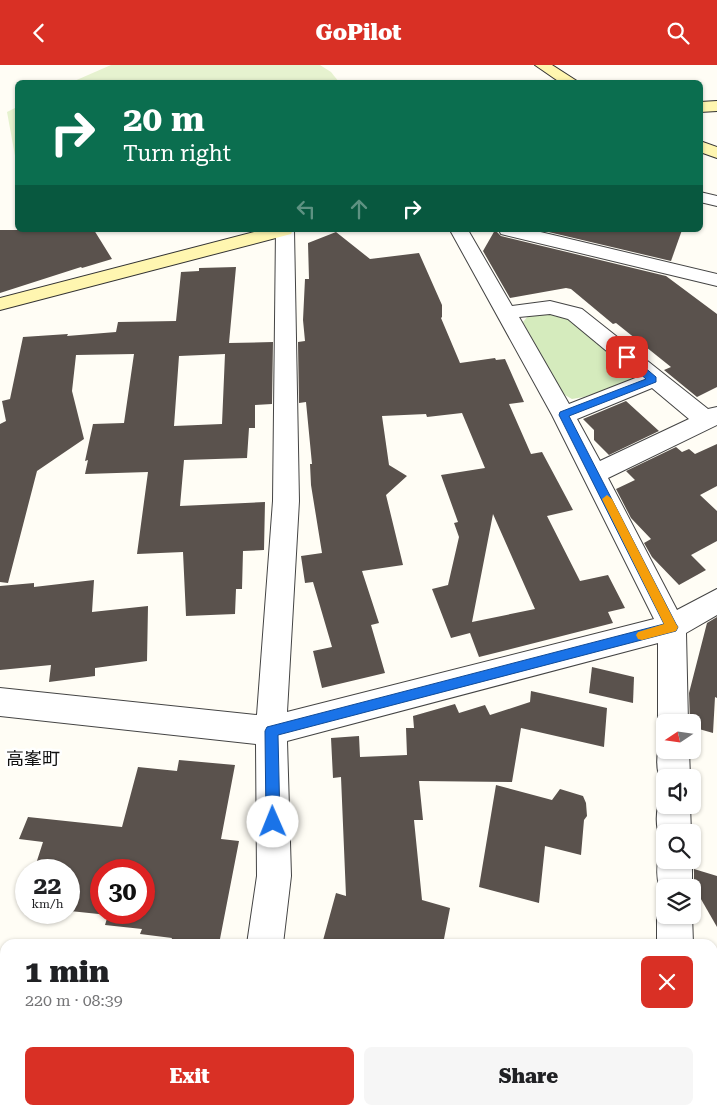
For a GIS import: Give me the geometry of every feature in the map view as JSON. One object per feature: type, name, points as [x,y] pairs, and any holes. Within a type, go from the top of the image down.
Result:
[{"type":"street","points":[[542,65],[568,80]]},
{"type":"street","points":[[703,107],[717,106]]},
{"type":"street","points":[[703,147],[717,153]]},
{"type":"street","points":[[703,198],[717,201]]},
{"type":"street","points":[[0,304],[276,232]]},
{"type":"street","points":[[267,939],[274,876],[271,731],[286,501],[284,232]]},
{"type":"street","points":[[460,232],[564,415],[672,627],[673,714]]},
{"type":"street","points":[[516,232],[717,280]]},
{"type":"street","points":[[507,313],[544,307],[562,307],[575,314],[653,379],[711,418]]},
{"type":"street","points":[[564,415],[653,379]]},
{"type":"street","points":[[594,473],[711,418]]},
{"type":"street","points":[[0,702],[271,731],[672,627],[717,601]]},
{"type":"street","points":[[675,924],[675,939]]},
{"type":"green space","points":[[111,65],[320,65],[331,72],[337,80],[77,80]]},
{"type":"green space","points":[[15,108],[15,156],[7,112]]},
{"type":"green space","points":[[554,312],[565,315],[643,377],[584,397],[572,399],[563,394],[523,322],[528,316]]},
{"type":"building","points":[[0,230],[15,230],[15,232],[95,232],[112,259],[81,267],[0,293]]},
{"type":"building","points":[[336,232],[370,259],[419,253],[442,305],[441,318],[460,363],[495,358],[496,360],[505,359],[524,402],[509,404],[531,454],[542,452],[573,510],[547,516],[580,581],[608,575],[625,608],[608,612],[613,623],[479,657],[470,633],[451,638],[432,589],[448,585],[459,537],[454,523],[458,522],[441,475],[485,468],[462,413],[427,417],[426,414],[382,416],[389,465],[407,476],[386,495],[403,565],[362,571],[379,623],[371,625],[385,673],[322,688],[313,651],[332,647],[313,582],[305,583],[301,556],[322,553],[311,485],[310,464],[312,464],[306,402],[299,403],[298,342],[305,341],[303,320],[305,279],[309,279],[308,243]],"holes":[[[493,514],[535,609],[472,622]]]},
{"type":"building","points":[[494,232],[497,232],[501,236],[666,276],[717,314],[717,387],[697,397],[664,370],[671,367],[616,323],[613,324],[571,289],[566,288],[510,298],[483,251]]},
{"type":"building","points":[[548,232],[681,232],[671,261]]},
{"type":"building","points":[[236,267],[229,343],[273,342],[272,404],[255,405],[255,428],[249,428],[247,458],[184,460],[180,506],[265,502],[264,550],[243,551],[242,589],[236,589],[235,614],[186,616],[183,552],[137,554],[148,472],[85,474],[88,460],[85,461],[93,424],[124,423],[134,354],[76,355],[72,391],[84,439],[37,471],[8,583],[0,582],[0,424],[6,421],[2,401],[10,399],[23,337],[116,332],[118,322],[176,321],[181,272],[199,271],[199,268]],"holes":[[[225,354],[222,424],[174,426],[179,356]]]},
{"type":"building","points":[[626,401],[659,431],[609,455],[594,440],[594,430],[583,419]]},
{"type":"building","points":[[717,444],[717,486],[700,495],[717,511],[717,541],[691,555],[706,570],[679,585],[652,557],[644,543],[651,539],[631,518],[616,489],[635,480],[626,471],[676,447],[682,452],[689,449],[695,454]]},
{"type":"building","points":[[94,580],[92,612],[148,606],[147,661],[95,668],[95,676],[49,682],[51,665],[0,670],[0,586],[34,583],[34,587]]},
{"type":"building","points":[[717,617],[717,698],[715,697],[713,733],[701,730],[701,714],[690,714],[689,693],[707,623]]},
{"type":"building","points":[[592,667],[634,677],[633,703],[589,693]]},
{"type":"building","points":[[531,691],[607,708],[604,747],[521,728],[512,782],[419,781],[423,820],[414,820],[422,900],[450,908],[444,939],[323,939],[336,893],[346,896],[341,777],[333,778],[331,738],[359,736],[360,757],[407,755],[406,728],[414,728],[413,716],[455,704],[459,713],[485,705],[490,715],[530,702]]},
{"type":"building","points":[[179,760],[235,765],[221,839],[239,841],[220,939],[172,939],[140,934],[142,929],[105,925],[155,924],[155,859],[90,859],[90,913],[80,912],[80,859],[38,859],[43,842],[19,839],[28,817],[122,827],[138,767],[177,771]]},
{"type":"building","points":[[496,785],[552,800],[560,789],[583,796],[586,803],[587,816],[584,820],[581,855],[545,846],[539,903],[479,887]]},
{"type":"building","points":[[694,869],[717,876],[717,927],[701,899],[701,879],[694,879]]},
{"type":"slow traffic","points":[[607,499],[672,627],[642,635]]},
{"type":"district","name":"高峯町","points":[[33,759]]},
{"type":"route","points":[[273,822],[271,731],[672,627],[564,415],[653,379],[627,357]]}]
